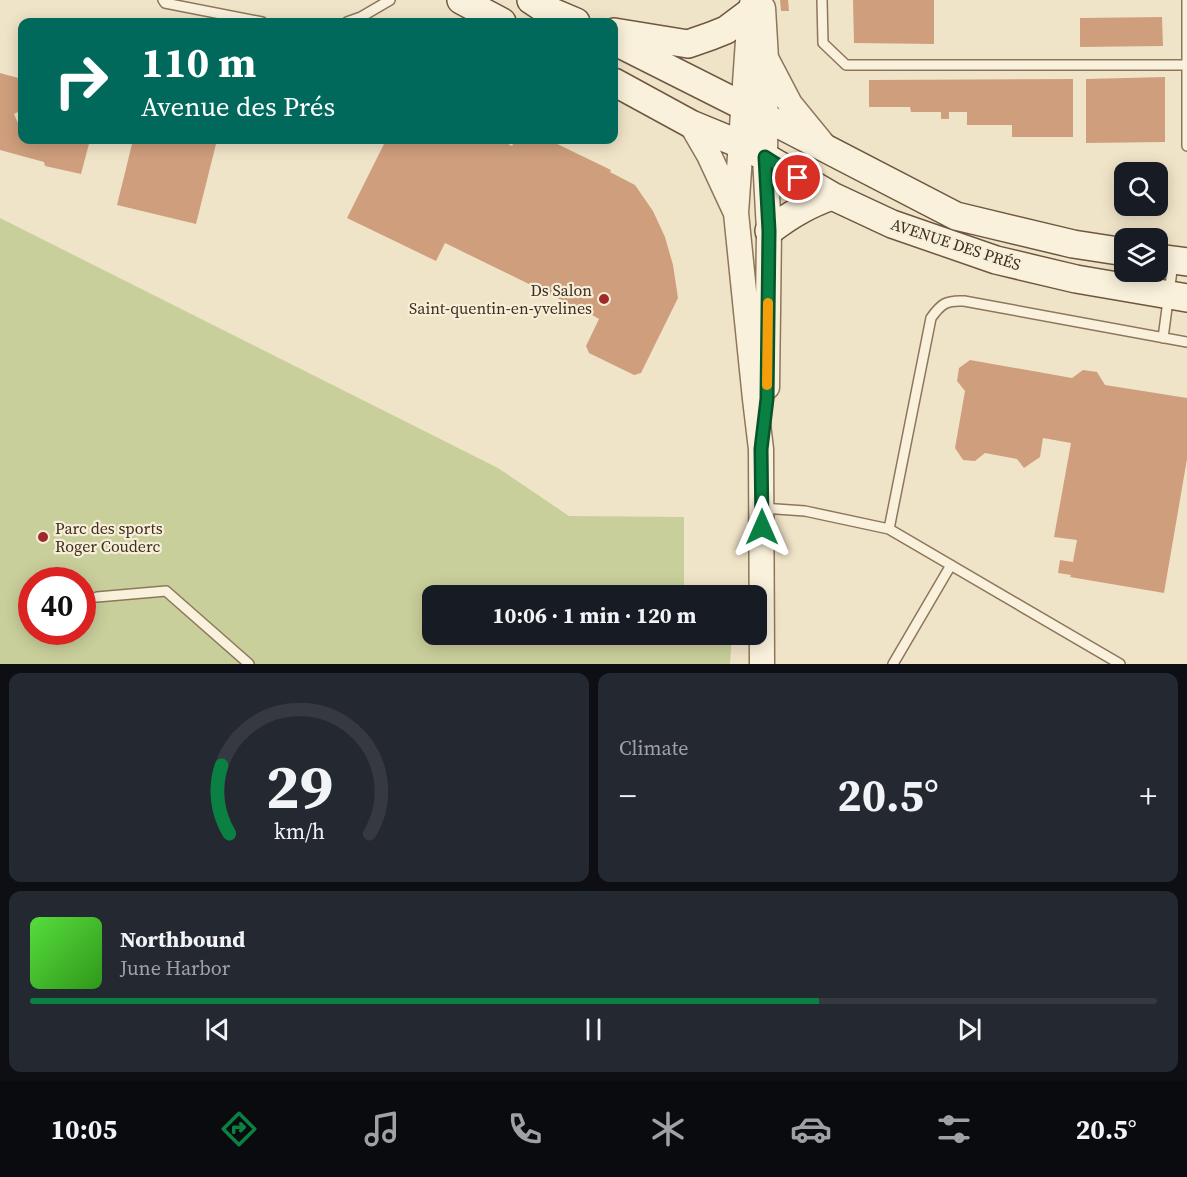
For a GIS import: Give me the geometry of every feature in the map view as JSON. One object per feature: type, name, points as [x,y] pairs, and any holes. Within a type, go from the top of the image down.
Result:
[{"type":"main road","points":[[461,0],[495,18]]},
{"type":"main road","points":[[531,0],[567,18]]},
{"type":"main road","points":[[618,33],[688,44],[726,30],[755,4]]},
{"type":"main road","points":[[618,44],[753,132]]},
{"type":"main road","points":[[618,67],[802,156],[881,198],[945,222],[956,216]]},
{"type":"main road","points":[[618,84],[691,123],[753,132]]},
{"type":"main road","name":"AVENUE DES PRÉS","points":[[753,132],[827,150],[956,216],[1073,244],[1114,250]]},
{"type":"main road","name":"AVENUE DES PRÉS","points":[[753,132],[832,196],[892,224],[996,260],[1076,279],[1178,296]]},
{"type":"main road","points":[[769,231],[804,207],[832,196]]},
{"type":"street","points":[[755,4],[766,59],[790,104],[827,150]]},
{"type":"street","points":[[755,4],[753,132],[769,231],[767,399],[761,449]]},
{"type":"street","points":[[762,664],[761,449],[736,213],[766,59]]},
{"type":"street","points":[[691,123],[736,213]]},
{"type":"lane","points":[[163,0],[165,3],[242,18]]},
{"type":"lane","points":[[358,18],[390,0]]},
{"type":"lane","points":[[822,0],[823,43],[846,64],[1187,65]]},
{"type":"lane","points":[[1187,0],[1187,146]]},
{"type":"lane","points":[[1163,338],[1178,296],[1173,260]]},
{"type":"lane","points":[[889,529],[931,318],[939,306],[952,301],[964,301],[1187,342]]},
{"type":"lane","points":[[762,508],[805,511],[889,529],[1109,660],[1120,664]]},
{"type":"lane","points":[[893,664],[951,565]]},
{"type":"lane","points":[[97,597],[166,591],[249,664]]},
{"type":"green space","points":[[0,218],[498,468],[569,516],[684,517],[684,585],[422,585],[422,645],[731,645],[730,664],[0,664]]},
{"type":"building","points":[[780,0],[788,0],[789,11],[781,11]]},
{"type":"building","points":[[853,0],[934,0],[934,44],[854,43]]},
{"type":"building","points":[[1162,17],[1163,46],[1080,47],[1080,18]]},
{"type":"building","points":[[0,73],[18,78],[18,112],[14,114],[18,123],[18,144],[89,144],[81,174],[45,166],[44,162],[0,150]]},
{"type":"building","points":[[1165,77],[1165,142],[1086,143],[1086,79]]},
{"type":"building","points":[[1073,79],[1073,137],[1012,137],[1012,125],[967,125],[967,112],[949,112],[949,119],[941,119],[941,112],[911,112],[910,107],[869,107],[869,80]]},
{"type":"building","points":[[132,144],[216,144],[196,224],[117,205]]},
{"type":"building","points":[[384,144],[508,144],[512,146],[513,144],[557,144],[611,170],[610,172],[635,185],[653,211],[665,237],[673,265],[678,298],[641,373],[634,375],[589,353],[586,346],[599,319],[594,316],[445,243],[436,261],[347,218]]},
{"type":"building","points":[[970,360],[1072,378],[1083,370],[1097,372],[1105,385],[1187,398],[1187,459],[1164,593],[1058,573],[1060,560],[1073,562],[1077,540],[1054,537],[1071,443],[1043,438],[1040,457],[1024,468],[1017,459],[985,453],[975,461],[963,460],[955,448],[965,391],[957,381],[959,368]]},
{"type":"slow traffic","points":[[767,385],[768,303]]},
{"type":"place","name":"Ds Salon Saint-quentin-en-yvelines","points":[[604,299]]},
{"type":"place","name":"Parc des sports Roger Couderc","points":[[43,537]]},
{"type":"route","points":[[762,527],[761,449],[767,399],[769,231],[765,157],[798,178]]}]
